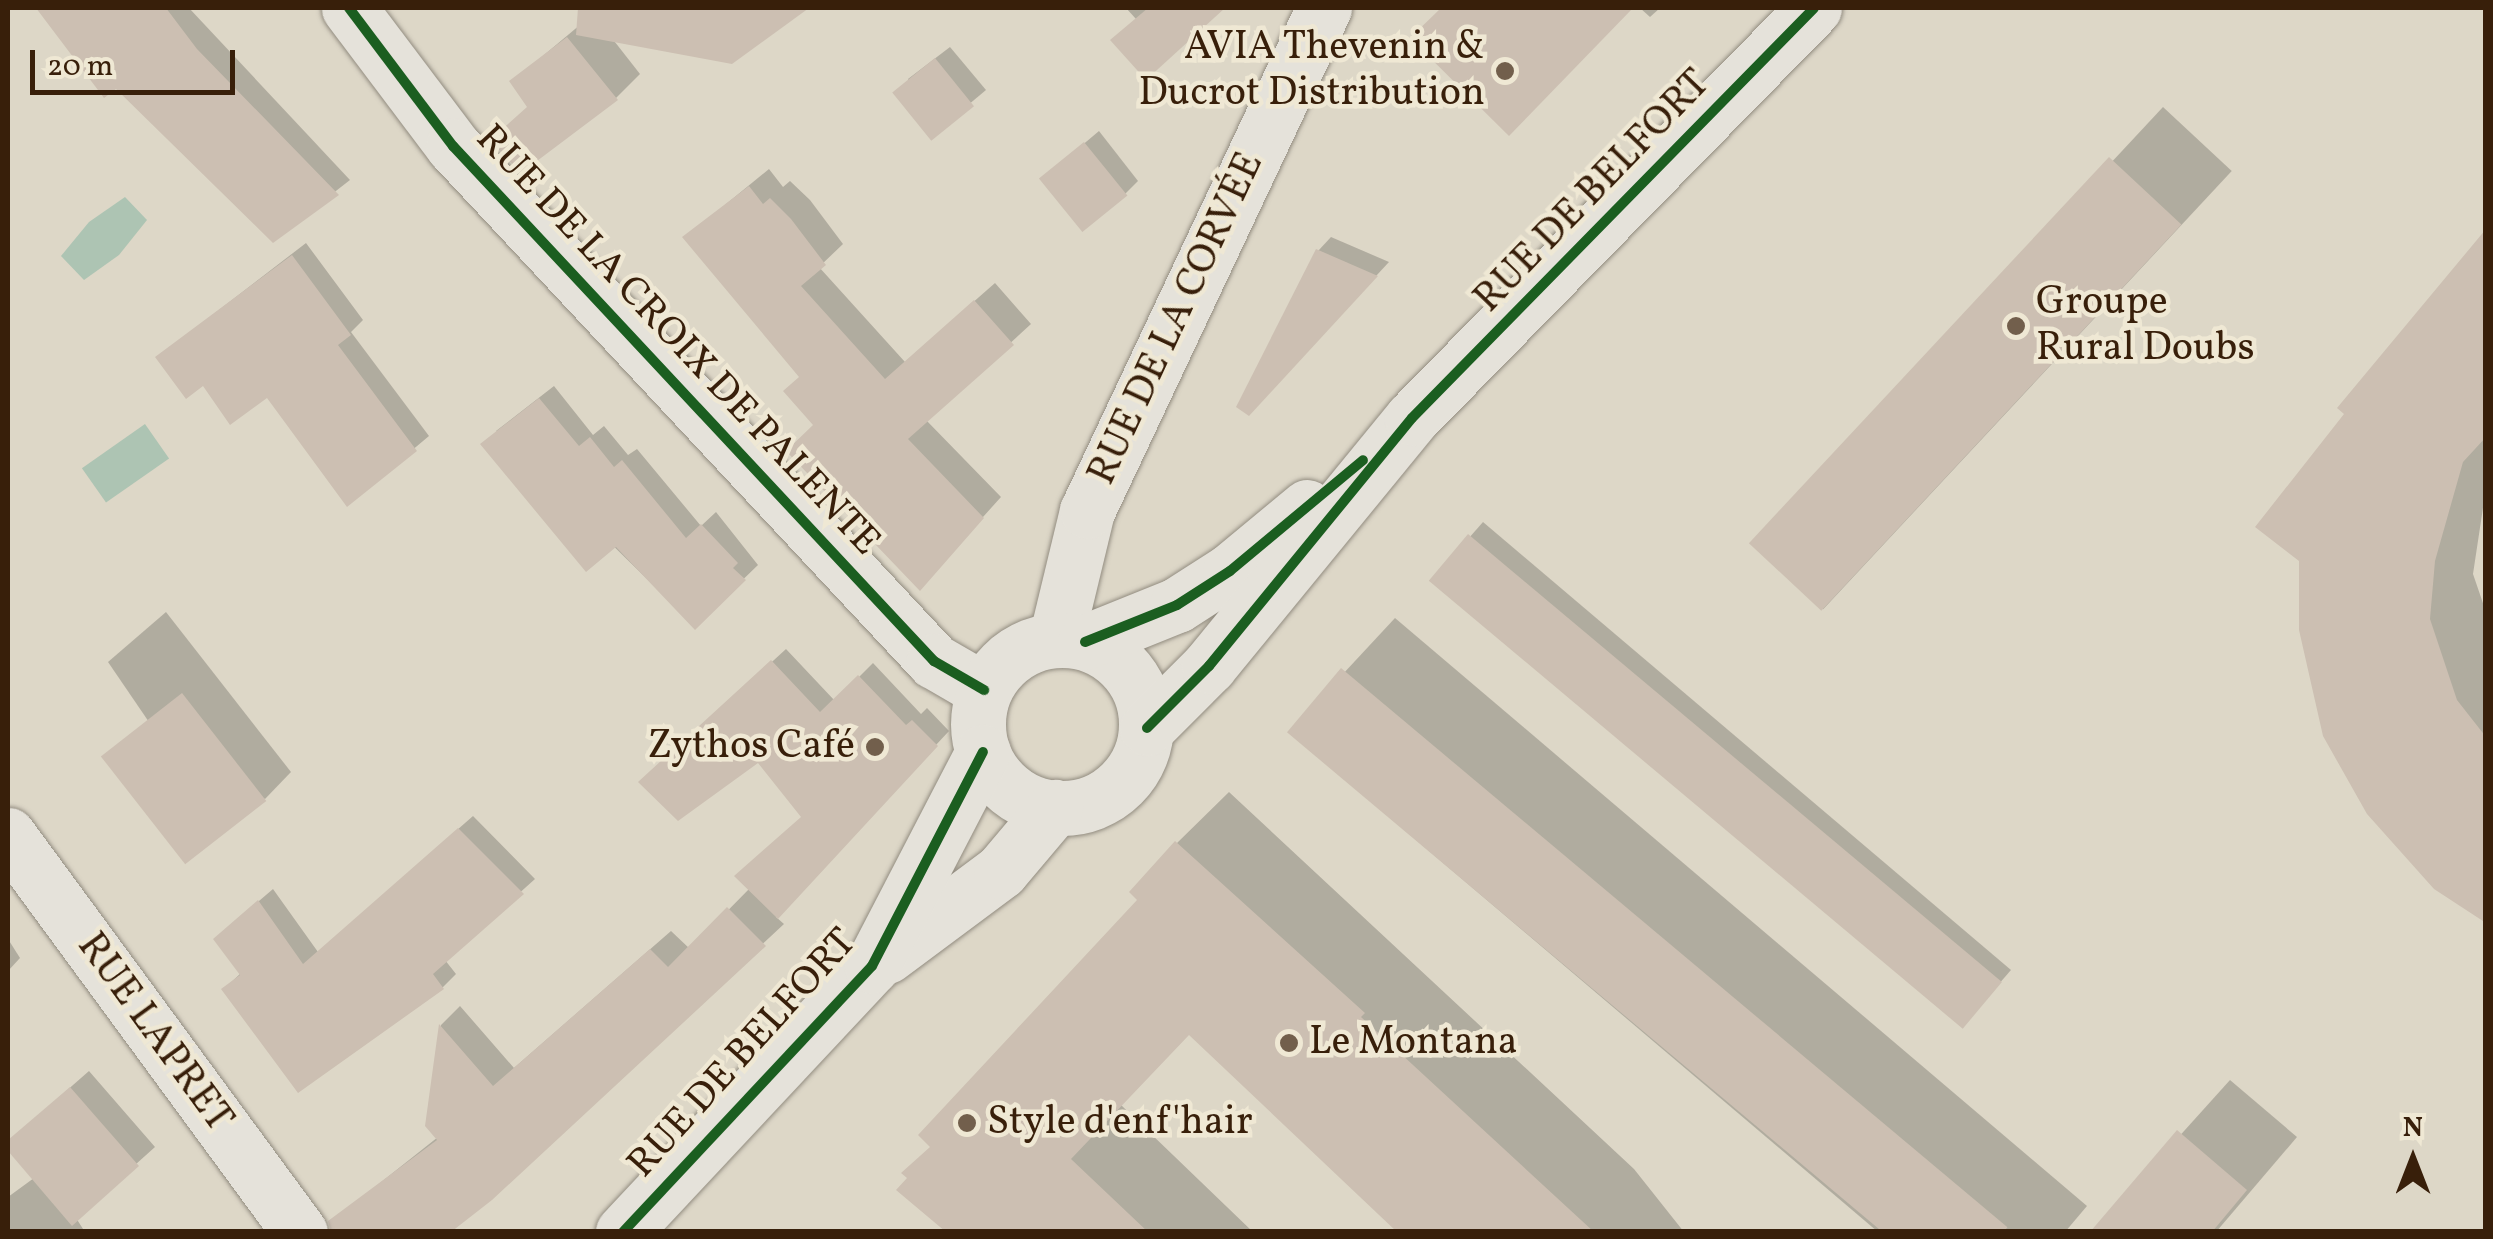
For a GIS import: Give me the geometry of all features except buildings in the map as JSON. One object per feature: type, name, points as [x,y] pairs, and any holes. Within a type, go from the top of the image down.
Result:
[{"type":"main road","name":"RUE DE LA CROIX DE PALENTE","points":[[348,8],[453,146],[533,232],[934,661],[984,690]]},
{"type":"main road","name":"RUE DE LA CORVÉE","points":[[1071,641],[1087,511],[1324,8]]},
{"type":"main road","name":"RUE DE BELFORT","points":[[1147,728],[1208,666],[1412,418],[1814,8]]},
{"type":"main road","name":"RUE DE BELFORT","points":[[1071,641],[1177,606],[1230,571],[1412,418]]},
{"type":"main road","points":[[1071,641],[1131,674],[1147,728],[1126,779],[1081,806],[1055,808],[1018,796],[983,752],[978,711],[984,690],[1013,655],[1071,641]]},
{"type":"main road","name":"RUE DE BELFORT","points":[[623,1232],[872,966],[983,752]]},
{"type":"main road","points":[[872,966],[1001,871],[1055,808]]},
{"type":"main road","name":"RUE LAPRET","points":[[8,835],[300,1232]]},
{"type":"shaded area","points":[[125,197],[147,220],[119,255],[84,280],[61,256],[89,222]]},
{"type":"shaded area","points":[[145,424],[169,458],[106,503],[82,468]]},
{"type":"cycle path","points":[[349,8],[453,146],[934,661],[984,690]]},
{"type":"cycle path","points":[[1147,728],[1209,666],[1412,418],[1814,8]]},
{"type":"cycle path","points":[[1085,642],[1177,605],[1230,571],[1363,460]]},
{"type":"cycle path","points":[[623,1232],[872,966],[983,752]]},
{"type":"place","name":"AVIA Thevenin & Ducrot Distribution","points":[[1505,71]]},
{"type":"place","name":"Groupe Rural Doubs","points":[[2016,326]]},
{"type":"place","name":"Zythos Café","points":[[875,747]]},
{"type":"place","name":"Le Montana","points":[[1289,1043]]},
{"type":"place","name":"Style d'enf'hair","points":[[967,1123]]}]
